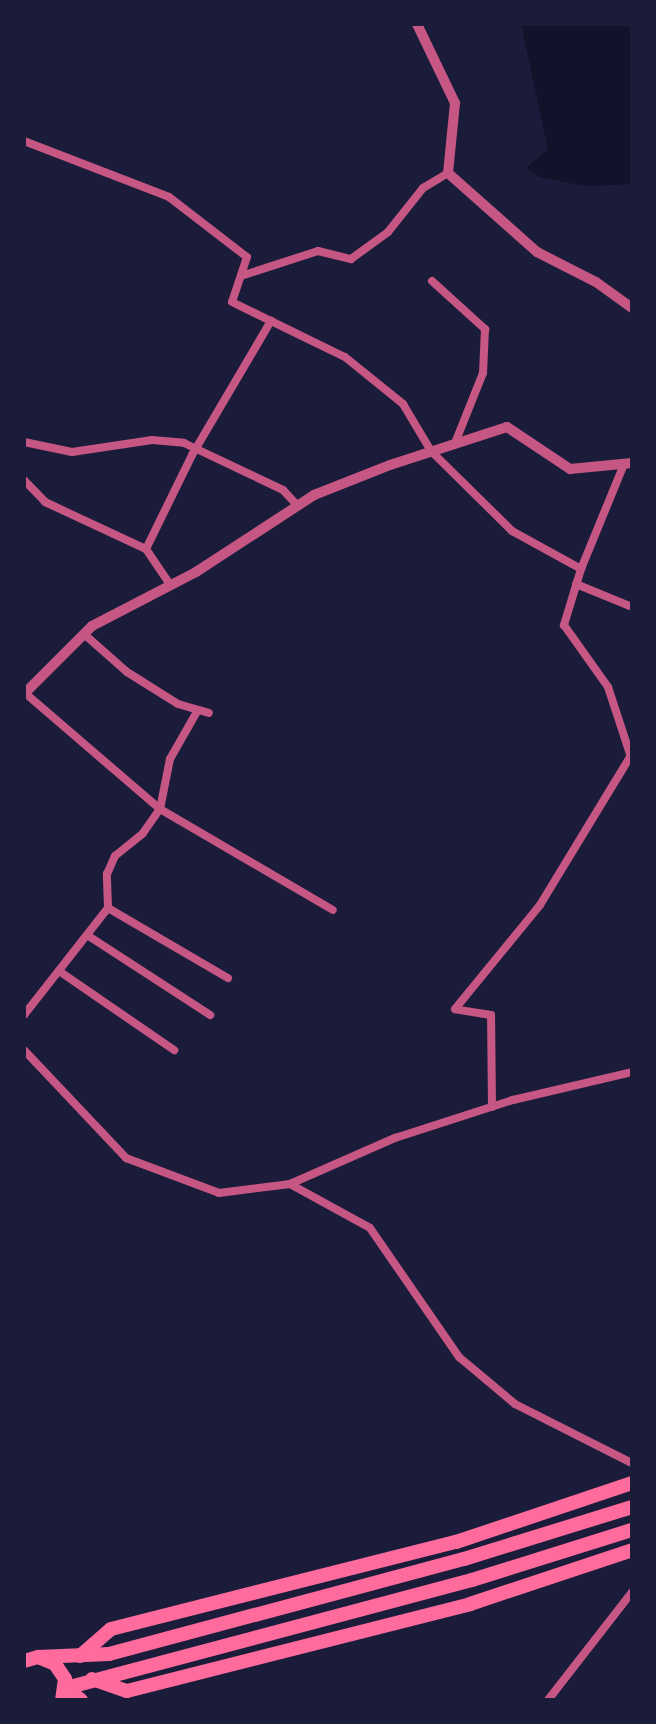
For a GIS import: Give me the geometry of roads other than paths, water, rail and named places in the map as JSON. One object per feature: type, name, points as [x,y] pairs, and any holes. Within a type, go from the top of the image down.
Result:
[{"type":"main road","points":[[79,1656],[111,1629],[456,1542],[632,1483]]},
{"type":"main road","points":[[31,1659],[109,1654],[464,1559],[632,1507]]},
{"type":"main road","points":[[64,1694],[92,1679],[472,1580],[632,1530]]},
{"type":"main road","points":[[92,1679],[127,1691],[470,1604],[632,1550]]},
{"type":"main road","points":[[31,1659],[55,1664],[64,1694]]},
{"type":"main road","points":[[64,1694],[81,1700]]},
{"type":"street","points":[[417,24],[455,103],[448,173]]},
{"type":"street","points":[[24,141],[169,197],[247,257],[232,302],[345,357],[403,404],[431,451],[512,531],[581,569]]},
{"type":"street","points":[[241,276],[318,251],[351,259],[388,232],[423,188],[448,173]]},
{"type":"street","points":[[448,173],[537,252],[596,282],[632,308]]},
{"type":"street","points":[[432,281],[485,329],[483,373],[455,443]]},
{"type":"street","points":[[146,549],[196,447],[271,321]]},
{"type":"street","points":[[333,910],[160,809],[24,693],[84,634],[298,506],[431,451],[507,427],[570,469],[628,464],[581,569],[564,625],[608,687],[631,758],[540,905],[455,1009],[491,1015],[492,1107]]},
{"type":"street","points":[[24,442],[72,452],[152,440],[196,447],[283,490],[298,506]]},
{"type":"street","points":[[24,480],[45,502],[146,549],[169,583]]},
{"type":"street","points":[[576,584],[632,607]]},
{"type":"street","points":[[84,634],[127,672],[178,704],[209,713]]},
{"type":"street","points":[[24,1015],[108,908],[107,874],[115,856],[143,833],[160,809],[170,759],[198,710]]},
{"type":"street","points":[[108,908],[228,978]]},
{"type":"street","points":[[87,935],[210,1015]]},
{"type":"street","points":[[59,971],[174,1050]]},
{"type":"street","points":[[25,1053],[126,1158],[219,1193],[290,1184],[395,1138],[492,1107],[632,1072]]},
{"type":"street","points":[[290,1184],[370,1228],[459,1357],[515,1404],[632,1463]]},
{"type":"street","points":[[548,1700],[632,1592]]}]
